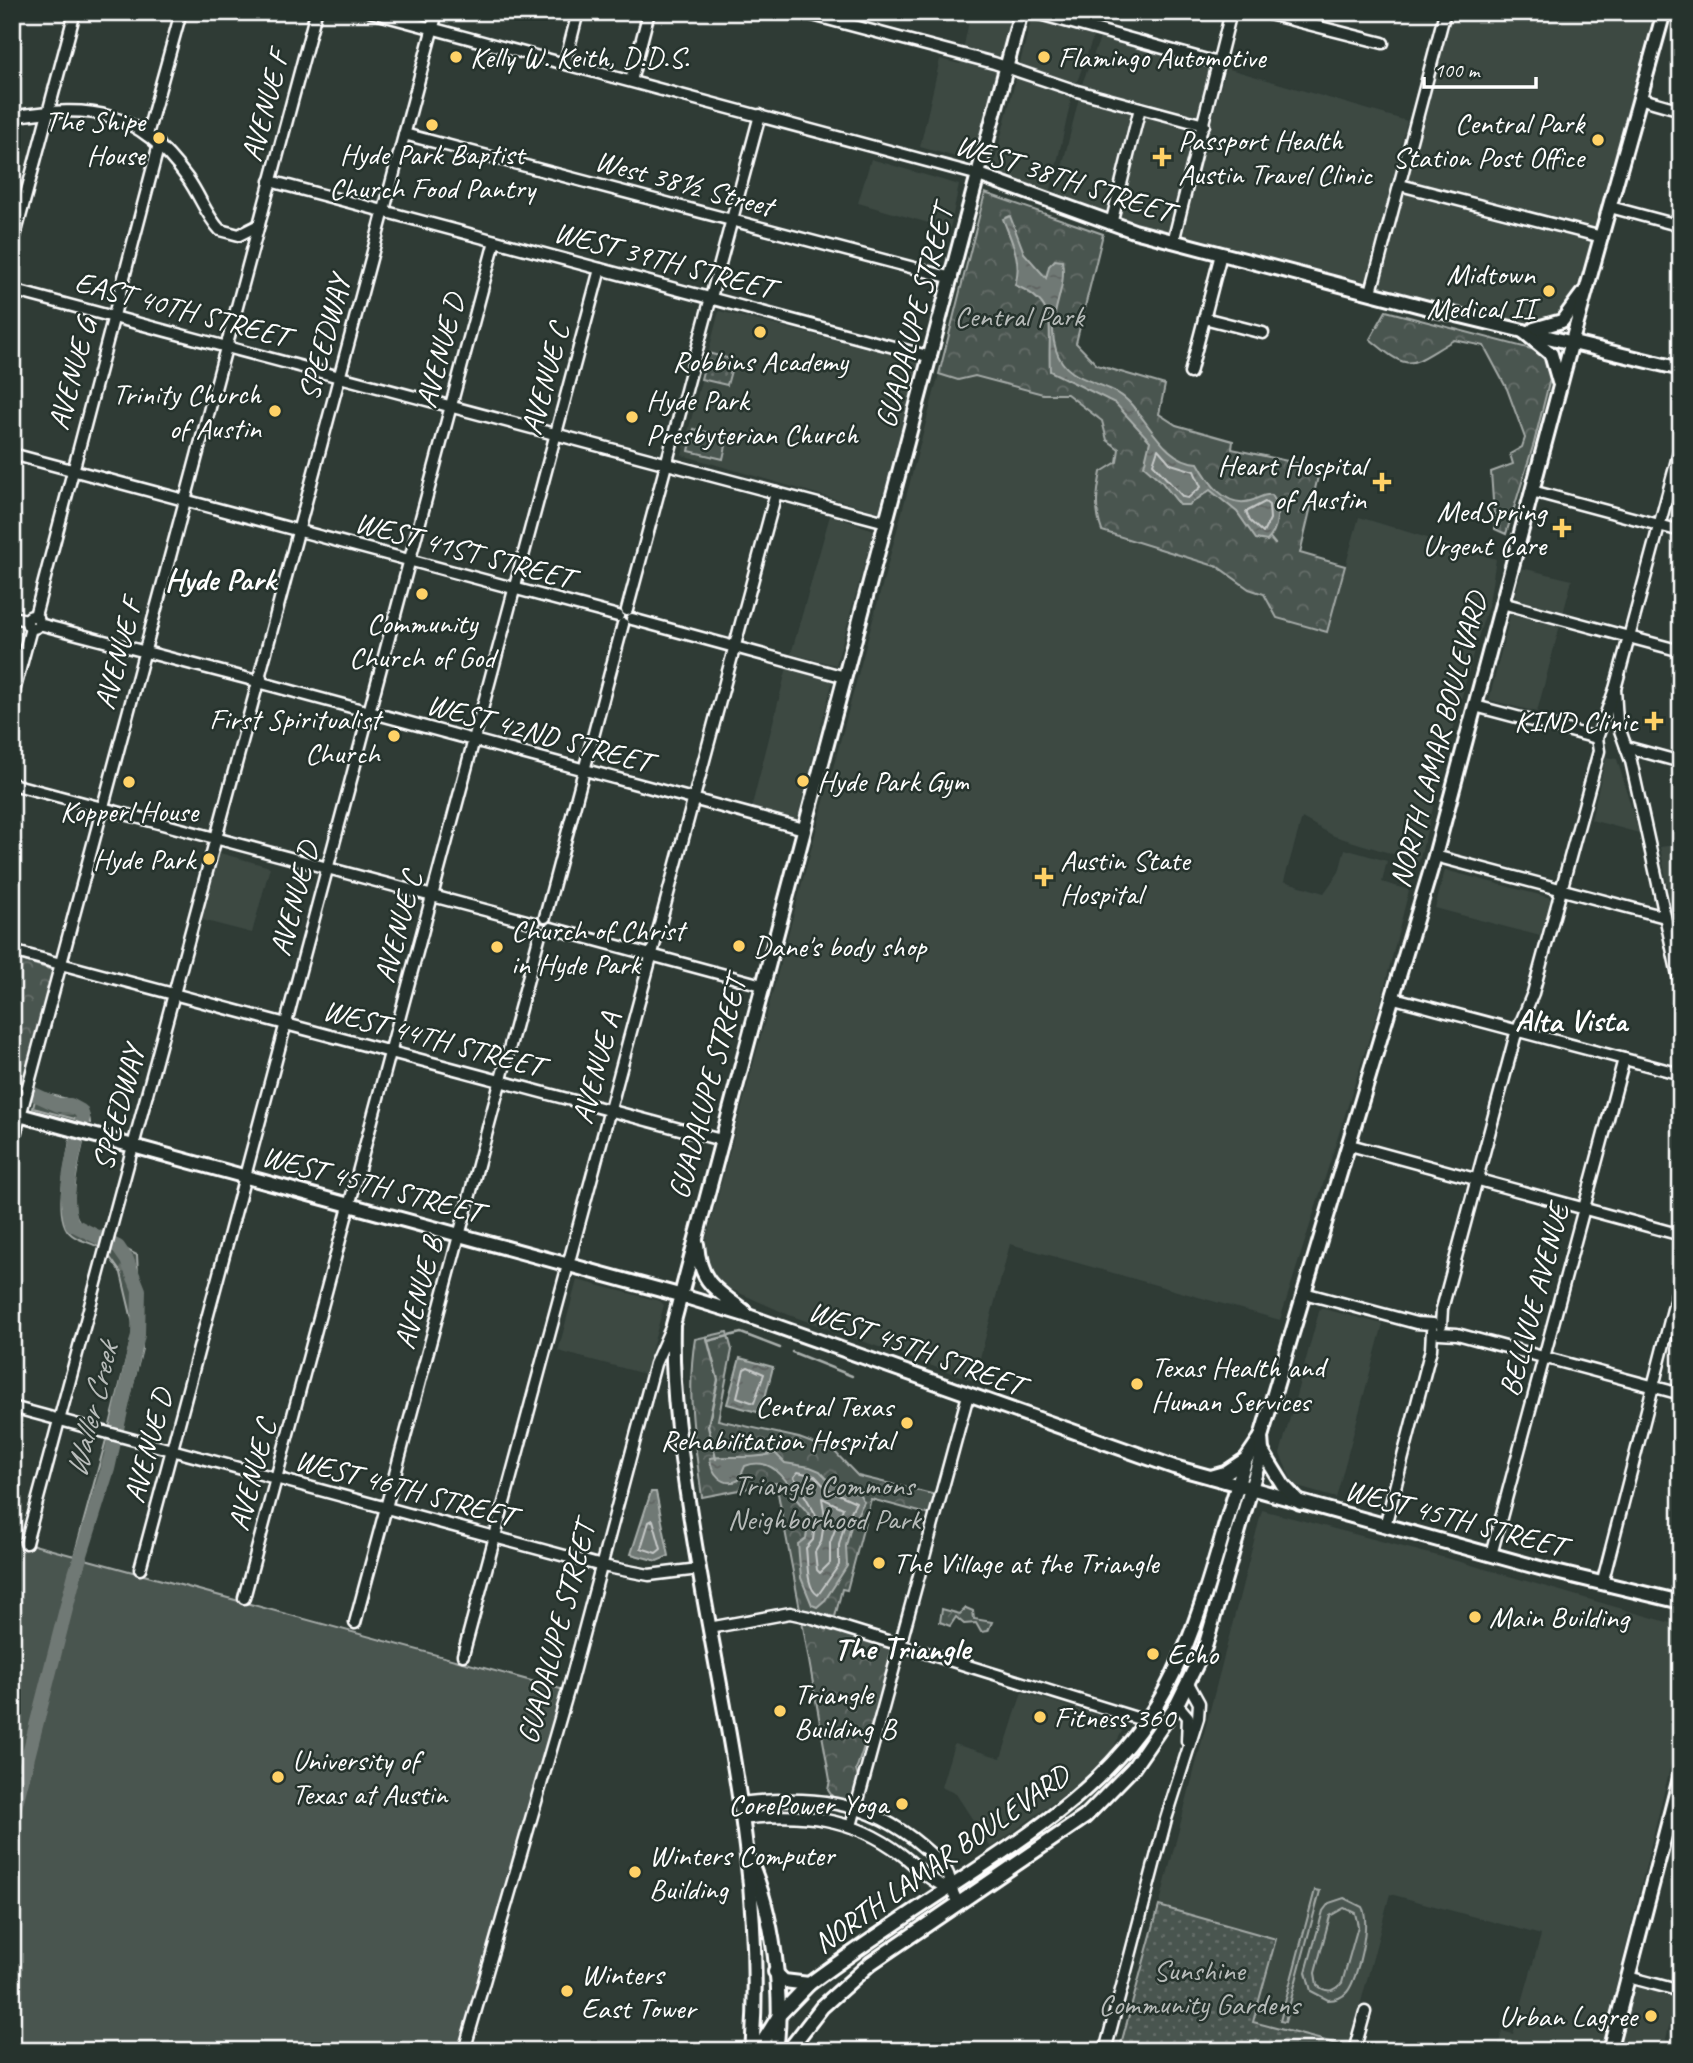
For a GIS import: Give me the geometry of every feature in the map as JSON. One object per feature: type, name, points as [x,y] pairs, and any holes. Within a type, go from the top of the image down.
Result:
[{"type":"main road","name":"GUADALUPE STREET","points":[[673,1325],[1021,12]]},
{"type":"main road","name":"NORTH LAMAR BOULEVARD","points":[[755,2051],[780,2014],[809,1984],[1042,1825],[1089,1788],[1133,1741],[1172,1677],[1197,1617],[1246,1459],[1261,1437],[1394,998],[1664,12]]},
{"type":"main road","name":"WEST 38TH STREET","points":[[979,175],[1111,224],[1173,242],[1681,369]]},
{"type":"main road","points":[[1521,329],[1548,327],[1560,322],[1587,289]]},
{"type":"main road","points":[[1521,329],[1551,354],[1560,386]]},
{"type":"main road","name":"WEST 45TH STREET","points":[[16,1114],[679,1295],[752,1317],[968,1395],[1237,1485],[1491,1555],[1660,1599],[1681,1602]]},
{"type":"main road","points":[[696,1233],[698,1261],[706,1281],[752,1317]]},
{"type":"main road","points":[[673,1325],[676,1422],[749,1858],[757,1989],[755,2051]]},
{"type":"main road","name":"NORTH LAMAR BOULEVARD","points":[[788,2051],[822,2007],[871,1963],[1061,1834],[1100,1802],[1133,1768],[1177,1704],[1205,1647],[1262,1451],[1261,1437]]},
{"type":"main road","points":[[1262,1451],[1283,1485],[1300,1503]]},
{"type":"main road","points":[[1211,1477],[1225,1473],[1246,1459]]},
{"type":"main road","points":[[1660,1599],[1681,1610]]},
{"type":"main road","points":[[1172,1677],[1177,1704]]},
{"type":"main road","points":[[1609,2051],[1679,1792],[1681,1774]]},
{"type":"main road","points":[[1089,1788],[1100,1802]]},
{"type":"main road","points":[[749,1858],[759,1882],[775,1972],[780,2014],[776,2051]]},
{"type":"main road","points":[[871,1963],[870,1952],[900,1921]]},
{"type":"main road","points":[[775,1972],[784,1982],[809,1984]]},
{"type":"street","points":[[12,247],[75,12]]},
{"type":"street","points":[[147,135],[181,12]]},
{"type":"street","name":"AVENUE F","points":[[12,1146],[16,1114],[27,1092],[316,12]]},
{"type":"street","name":"WEST 38TH STREET","points":[[371,12],[979,175]]},
{"type":"street","name":"SPEEDWAY","points":[[26,1543],[437,12]]},
{"type":"street","points":[[565,63],[578,12]]},
{"type":"street","points":[[631,81],[649,12]]},
{"type":"street","points":[[801,12],[995,63],[1007,69],[1204,125]]},
{"type":"street","points":[[1032,12],[1218,63]]},
{"type":"street","points":[[1173,242],[1231,12]]},
{"type":"street","points":[[1261,12],[1382,43]]},
{"type":"street","points":[[1371,292],[1445,12]]},
{"type":"street","points":[[1639,99],[1681,110]]},
{"type":"street","points":[[1111,224],[1140,108]]},
{"type":"street","points":[[12,117],[49,111],[102,114],[129,123],[159,145],[190,182],[220,230],[239,234],[260,225]]},
{"type":"street","points":[[545,917],[760,115]]},
{"type":"street","name":"West 38½ Street","points":[[404,134],[952,278]]},
{"type":"street","name":"AVENUE G","points":[[12,699],[159,145]]},
{"type":"street","name":"WEST 39TH STREET","points":[[270,181],[931,357]]},
{"type":"street","points":[[1400,185],[1602,237]]},
{"type":"street","points":[[1610,207],[1681,226]]},
{"type":"street","name":"AVENUE D","points":[[140,1569],[495,241]]},
{"type":"street","points":[[1190,373],[1221,254]]},
{"type":"street","name":"AVENUE C","points":[[244,1598],[600,269]]},
{"type":"street","name":"EAST 40TH STREET","points":[[12,290],[556,432],[665,464],[886,522]]},
{"type":"street","points":[[1204,318],[1263,333]]},
{"type":"street","points":[[1385,1526],[1476,1180],[1518,1030],[1533,993],[1562,891],[1599,751],[1597,738],[1631,635],[1681,445]]},
{"type":"street","name":"WEST 41ST STREET","points":[[12,454],[845,677]]},
{"type":"street","points":[[1532,491],[1681,531]]},
{"type":"street","name":"AVENUE A","points":[[463,1655],[776,493]]},
{"type":"street","points":[[1502,603],[1631,635],[1681,651]]},
{"type":"street","name":"WEST 42ND STREET","points":[[12,617],[804,829]]},
{"type":"street","points":[[1615,689],[1616,716],[1626,747],[1681,989]]},
{"type":"street","points":[[1475,706],[1597,738]]},
{"type":"street","points":[[1626,747],[1681,762]]},
{"type":"street","points":[[12,784],[534,923]]},
{"type":"street","points":[[1435,856],[1665,917]]},
{"type":"street","points":[[539,917],[545,917],[550,920],[551,928],[546,934],[540,934],[534,929],[534,923],[539,917]]},
{"type":"street","points":[[551,928],[762,985]]},
{"type":"street","name":"AVENUE B","points":[[355,1623],[540,934]]},
{"type":"street","name":"WEST 44TH STREET","points":[[12,951],[720,1140]]},
{"type":"street","points":[[1394,998],[1681,1074]]},
{"type":"street","name":"BELLVUE AVENUE","points":[[1491,1555],[1624,1059]]},
{"type":"street","points":[[1350,1145],[1681,1235]]},
{"type":"street","points":[[1602,1584],[1681,1278]]},
{"type":"street","points":[[1304,1293],[1681,1394]]},
{"type":"street","name":"GUADALUPE STREET","points":[[464,2051],[602,1566],[655,1364],[673,1325]]},
{"type":"street","points":[[851,1826],[857,1810],[867,1758],[902,1645],[968,1395]]},
{"type":"street","name":"WEST 46TH STREET","points":[[12,1407],[602,1566],[659,1576],[699,1569]]},
{"type":"street","points":[[709,1628],[789,1613],[902,1645],[1143,1722]]},
{"type":"street","points":[[1105,2051],[1199,1708],[1188,1683]]},
{"type":"street","points":[[1177,1704],[1189,1721],[1186,1752]]},
{"type":"street","points":[[740,1803],[795,1797],[830,1801],[885,1821],[924,1848],[948,1874],[949,1888],[958,1903]]},
{"type":"street","points":[[742,1819],[794,1814],[851,1826],[887,1844],[935,1884],[949,1888]]},
{"type":"street","points":[[1628,1977],[1681,1992]]},
{"type":"street","points":[[1354,2051],[1365,2012]]},
{"type":"shaded area","points":[[971,12],[1013,12],[973,162],[920,147],[940,59],[960,64]]},
{"type":"shaded area","points":[[1452,12],[1654,12],[1595,229],[1562,333],[1378,287]]},
{"type":"shaded area","points":[[1032,16],[1095,32],[1072,96],[1050,194],[992,171]]},
{"type":"shaded area","points":[[1102,33],[1214,67],[1169,233],[1055,196],[1083,81]]},
{"type":"shaded area","points":[[1226,68],[1407,121],[1368,282],[1179,237]]},
{"type":"shaded area","points":[[871,159],[959,185],[950,229],[858,203]]},
{"type":"shaded area","points":[[719,311],[919,361],[879,512],[682,455]]},
{"type":"shaded area","name":"Austin State Hospital","points":[[939,374],[958,380],[975,376],[1043,394],[1067,394],[1079,400],[1102,421],[1107,440],[1119,449],[1118,462],[1101,472],[1096,496],[1098,520],[1102,530],[1218,567],[1249,589],[1264,594],[1277,618],[1327,632],[1359,517],[1496,559],[1489,603],[1474,650],[1419,862],[1334,836],[1302,818],[1284,881],[1324,893],[1339,872],[1345,849],[1387,861],[1382,882],[1409,890],[1381,1001],[1280,1320],[1010,1244],[974,1381],[789,1315],[719,1284],[711,1277],[704,1262],[704,1247]]},
{"type":"shaded area","points":[[830,515],[874,530],[836,665],[791,654]]},
{"type":"shaded area","points":[[1522,568],[1572,580],[1537,712],[1489,700]]},
{"type":"shaded area","points":[[787,667],[833,680],[797,820],[751,809]]},
{"type":"shaded area","points":[[1606,757],[1617,759],[1639,833],[1591,820]]},
{"type":"shaded area","points":[[1681,844],[1681,915],[1673,914],[1660,847]]},
{"type":"shaded area","points":[[220,853],[270,867],[252,933],[202,920]]},
{"type":"shaded area","points":[[1445,870],[1551,898],[1540,936],[1435,908]]},
{"type":"shaded area","points":[[577,1280],[660,1301],[664,1305],[645,1374],[558,1351]]},
{"type":"shaded area","points":[[1320,1308],[1383,1324],[1336,1498],[1294,1486],[1280,1454]]},
{"type":"shaded area","points":[[1262,1510],[1461,1562],[1681,1626],[1681,1724],[1600,2051],[1497,2051],[1502,2031],[1513,2034],[1541,1935],[1390,1894],[1349,2047],[1253,2022],[1275,1939],[1159,1906]]},
{"type":"shaded area","points":[[1022,1692],[1126,1724],[1111,1752],[1072,1789],[991,1848],[956,1794],[941,1787],[954,1744],[1001,1758]]},
{"type":"shaded area","points":[[1633,1983],[1677,1995],[1663,2051],[1616,2051]]},
{"type":"green space","name":"Central Park","points":[[985,193],[1103,234],[1076,343],[1097,365],[1165,385],[1159,414],[1176,425],[1233,441],[1232,449],[1320,468],[1300,553],[1345,566],[1327,632],[1277,618],[1264,594],[1249,589],[1218,567],[1102,531],[1097,509],[1101,472],[1117,462],[1119,449],[1107,440],[1102,421],[1067,394],[1043,394],[975,376],[958,380],[939,374]]},
{"type":"green space","points":[[1386,311],[1539,351],[1546,357],[1551,375],[1534,443],[1506,534],[1495,529],[1491,472],[1513,464],[1510,454],[1522,447],[1525,438],[1507,389],[1484,346],[1454,340],[1419,360],[1403,362],[1370,339]]},
{"type":"green space","points":[[708,353],[734,360],[727,385],[701,379]]},
{"type":"green space","points":[[694,429],[728,437],[723,459],[689,451]]},
{"type":"green space","points":[[12,957],[56,971],[19,1107],[12,1105]]},
{"type":"green space","points":[[37,1092],[62,1097],[78,1104],[84,1108],[90,1123],[33,1108]]},
{"type":"green space","points":[[70,1140],[83,1143],[75,1185],[74,1208],[83,1225],[105,1237],[102,1249],[72,1235],[62,1217],[62,1190]]},
{"type":"green space","points":[[112,1242],[137,1255],[142,1349],[121,1432],[109,1429],[134,1328],[121,1273],[109,1256]]},
{"type":"green space","name":"Triangle Commons Neighborhood Park","points":[[727,1332],[732,1350],[718,1420],[799,1438],[834,1451],[858,1476],[936,1495],[931,1515],[871,1499],[847,1590],[842,1589],[835,1617],[800,1609],[776,1483],[702,1497],[691,1398],[695,1339]]},
{"type":"green space","points":[[106,1440],[119,1443],[85,1559],[86,1592],[69,1555],[74,1556]]},
{"type":"green space","name":"University of Texas at Austin","points":[[12,1539],[568,1691],[464,2051],[12,2051]]},
{"type":"green space","points":[[966,1608],[973,1611],[974,1619],[992,1622],[988,1631],[981,1632],[976,1623],[964,1624],[956,1617],[950,1626],[940,1622],[942,1609],[960,1614]]},
{"type":"green space","name":"Triangle Commons Neighborhood Park","points":[[802,1621],[888,1646],[895,1655],[856,1770],[860,1787],[855,1803],[836,1802],[828,1790],[830,1780]]},
{"type":"green space","points":[[1315,1890],[1320,1891],[1285,2022],[1280,2021]]},
{"type":"green space","points":[[1344,1898],[1362,1907],[1365,1925],[1362,1950],[1351,1985],[1343,1996],[1328,2000],[1311,1991],[1306,1972],[1323,1911],[1329,1903]],"holes":[[[1344,1908],[1355,1913],[1358,1926],[1342,1983],[1333,1990],[1324,1989],[1317,1985],[1315,1973],[1330,1916]]]},
{"type":"green space","name":"Sunshine Community Gardens","points":[[1159,1906],[1276,1939],[1253,2022],[1349,2047],[1348,2051],[1119,2051]]},
{"type":"water","points":[[1010,216],[1024,253],[1046,278],[1049,266],[1055,260],[1062,261],[1062,283],[1053,326],[1053,337],[1061,361],[1078,376],[1119,394],[1128,401],[1167,449],[1186,461],[1198,463],[1212,485],[1225,497],[1241,502],[1272,495],[1277,506],[1277,519],[1274,531],[1267,541],[1256,539],[1237,512],[1210,490],[1189,505],[1180,505],[1161,481],[1144,466],[1150,441],[1115,403],[1050,371],[1049,319],[1039,301],[1015,285],[1017,260],[1003,219]]},
{"type":"water","points":[[740,1358],[773,1367],[761,1413],[727,1404]]},
{"type":"water","points":[[775,1453],[785,1463],[820,1471],[831,1483],[859,1493],[864,1502],[851,1526],[846,1546],[847,1566],[825,1600],[817,1607],[812,1605],[801,1578],[798,1544],[806,1538],[810,1516],[788,1483],[770,1466],[762,1464],[745,1466],[739,1480],[723,1481],[715,1474],[710,1458]]},
{"type":"water","points":[[651,1492],[656,1492],[669,1556],[657,1561],[631,1554]]},
{"type":"waterway","points":[[1270,538],[1275,544]]},
{"type":"waterway","name":"Waller Creek","points":[[12,1084],[58,1105],[70,1105],[81,1111],[83,1117],[69,1184],[72,1224],[118,1247],[127,1260],[139,1290],[138,1335],[108,1469],[75,1574],[12,1819]]},
{"type":"waterway","points":[[708,1341],[741,1333],[780,1348]]},
{"type":"waterway","points":[[707,1338],[718,1380],[708,1426],[716,1459]]},
{"type":"waterway","points":[[792,1352],[852,1376]]},
{"type":"place","name":"Kelly W. Keith, D.D.S.","points":[[456,57]]},
{"type":"place","name":"Flamingo Automotive","points":[[1044,57]]},
{"type":"place","name":"Hyde Park Baptist Church Food Pantry","points":[[432,125]]},
{"type":"place","name":"The Shipe House","points":[[159,138]]},
{"type":"place","name":"Central Park Station Post Office","points":[[1598,140]]},
{"type":"place","name":"Passport Health Austin Travel Clinic","points":[[1162,157]]},
{"type":"place","name":"Midtown Medical II","points":[[1549,291]]},
{"type":"place","name":"Robbins Academy","points":[[760,332]]},
{"type":"place","name":"Trinity Church of Austin","points":[[275,411]]},
{"type":"place","name":"Hyde Park Presbyterian Church","points":[[632,417]]},
{"type":"place","name":"Heart Hospital of Austin","points":[[1382,482]]},
{"type":"place","name":"MedSpring Urgent Care","points":[[1562,528]]},
{"type":"place","name":"Community Church of God","points":[[422,594]]},
{"type":"place","name":"KIND Clinic","points":[[1654,721]]},
{"type":"place","name":"First Spiritualist Church","points":[[394,736]]},
{"type":"place","name":"Hyde Park Gym","points":[[803,781]]},
{"type":"place","name":"Kopperl House","points":[[129,782]]},
{"type":"place","name":"Hyde Park","points":[[209,859]]},
{"type":"place","name":"Austin State Hospital","points":[[1044,877]]},
{"type":"place","name":"Dane's body shop","points":[[739,946]]},
{"type":"place","name":"Church of Christ in Hyde Park","points":[[497,947]]},
{"type":"place","name":"Texas Health and Human Services","points":[[1137,1384]]},
{"type":"place","name":"Central Texas Rehabilitation Hospital","points":[[907,1423]]},
{"type":"place","name":"The Village at the Triangle","points":[[879,1563]]},
{"type":"place","name":"Main Building","points":[[1475,1617]]},
{"type":"place","name":"Echo","points":[[1153,1654]]},
{"type":"place","name":"Triangle Building B","points":[[780,1711]]},
{"type":"place","name":"Fitness 360","points":[[1040,1717]]},
{"type":"place","name":"University of Texas at Austin","points":[[278,1777]]},
{"type":"place","name":"CorePower Yoga","points":[[902,1804]]},
{"type":"place","name":"Winters Computer Building","points":[[635,1872]]},
{"type":"place","name":"Winters East Tower","points":[[567,1991]]},
{"type":"place","name":"Urban Lagree","points":[[1651,2016]]},
{"type":"district","name":"Hyde Park","points":[[220,579]]},
{"type":"district","name":"Alta Vista","points":[[1571,1020]]},
{"type":"district","name":"The Triangle","points":[[902,1648]]}]
